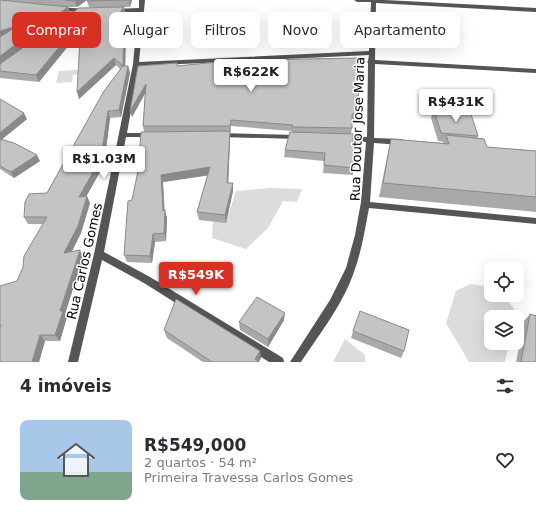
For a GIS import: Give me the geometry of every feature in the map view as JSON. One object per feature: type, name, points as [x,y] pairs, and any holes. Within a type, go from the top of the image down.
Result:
[{"type":"street","name":"Rua Carlos Gomes","points":[[73,362],[99,254],[123,135],[136,64],[142,0]]},
{"type":"street","points":[[357,0],[536,10]]},
{"type":"street","name":"Rua Doutor Jose Maria","points":[[295,362],[337,296],[351,269],[366,205],[370,139],[371,58],[374,1]]},
{"type":"street","points":[[79,11],[89,4]]},
{"type":"street","points":[[56,9],[91,11]]},
{"type":"street","points":[[111,11],[140,10]]},
{"type":"street","points":[[136,64],[371,58],[536,71]]},
{"type":"street","points":[[123,135],[162,135]]},
{"type":"street","points":[[208,135],[310,138]]},
{"type":"street","points":[[333,138],[370,139],[408,143]]},
{"type":"street","points":[[366,205],[536,221]]},
{"type":"street","points":[[99,254],[147,280],[279,362]]},
{"type":"shaded area","points":[[87,69],[87,73],[73,75],[72,82],[56,83],[59,71]]},
{"type":"shaded area","points":[[270,188],[302,189],[297,202],[283,201],[268,228],[246,249],[212,238],[213,221],[226,222],[236,191]]},
{"type":"shaded area","points":[[470,284],[484,286],[484,302],[509,302],[515,310],[484,310],[484,350],[508,350],[505,362],[469,362],[446,323],[456,291]]},
{"type":"shaded area","points":[[345,339],[365,355],[365,362],[333,362]]},
{"type":"building","points":[[0,0],[68,7],[61,12],[12,12],[12,27],[0,31]]},
{"type":"building","points":[[88,0],[129,0],[87,1]]},
{"type":"building","points":[[124,7],[120,12],[109,12],[109,48],[123,48],[123,66],[114,58],[77,92],[79,48],[101,48],[101,12],[73,12],[79,8]]},
{"type":"building","points":[[12,29],[12,47],[0,56],[0,37]]},
{"type":"building","points":[[23,48],[58,48],[36,75],[0,71],[0,64]]},
{"type":"building","points":[[359,58],[358,114],[352,114],[352,128],[292,127],[293,125],[231,120],[230,126],[143,126],[146,84],[130,111],[138,66],[177,63],[177,66],[228,61],[248,62],[248,60]]},
{"type":"building","points":[[123,66],[128,66],[119,110],[108,111],[101,158],[79,197],[87,196],[78,226],[64,253],[80,250],[60,311],[63,311],[55,335],[40,335],[32,362],[0,362],[0,286],[17,281],[23,267],[24,256],[47,217],[24,217],[25,202],[29,194],[47,193],[104,91]]},
{"type":"building","points":[[0,99],[24,113],[0,133]]},
{"type":"building","points":[[434,110],[470,111],[478,136],[441,133]]},
{"type":"building","points":[[230,131],[227,183],[233,183],[225,215],[197,212],[210,167],[161,175],[163,211],[165,210],[164,233],[153,234],[150,256],[124,255],[128,201],[132,200],[138,171],[141,132]]},
{"type":"building","points":[[290,132],[353,134],[354,168],[324,165],[325,153],[285,150]]},
{"type":"building","points":[[446,135],[484,139],[487,147],[536,151],[536,197],[383,183],[391,139],[449,144]]},
{"type":"building","points":[[0,139],[14,143],[37,155],[11,172],[0,166]]},
{"type":"building","points":[[257,297],[285,313],[268,339],[239,322]]},
{"type":"building","points":[[176,299],[260,351],[255,359],[259,362],[212,362],[164,330]]},
{"type":"building","points":[[360,311],[409,330],[404,351],[353,331]]},
{"type":"building","points":[[530,314],[536,316],[536,362],[521,362]]}]
